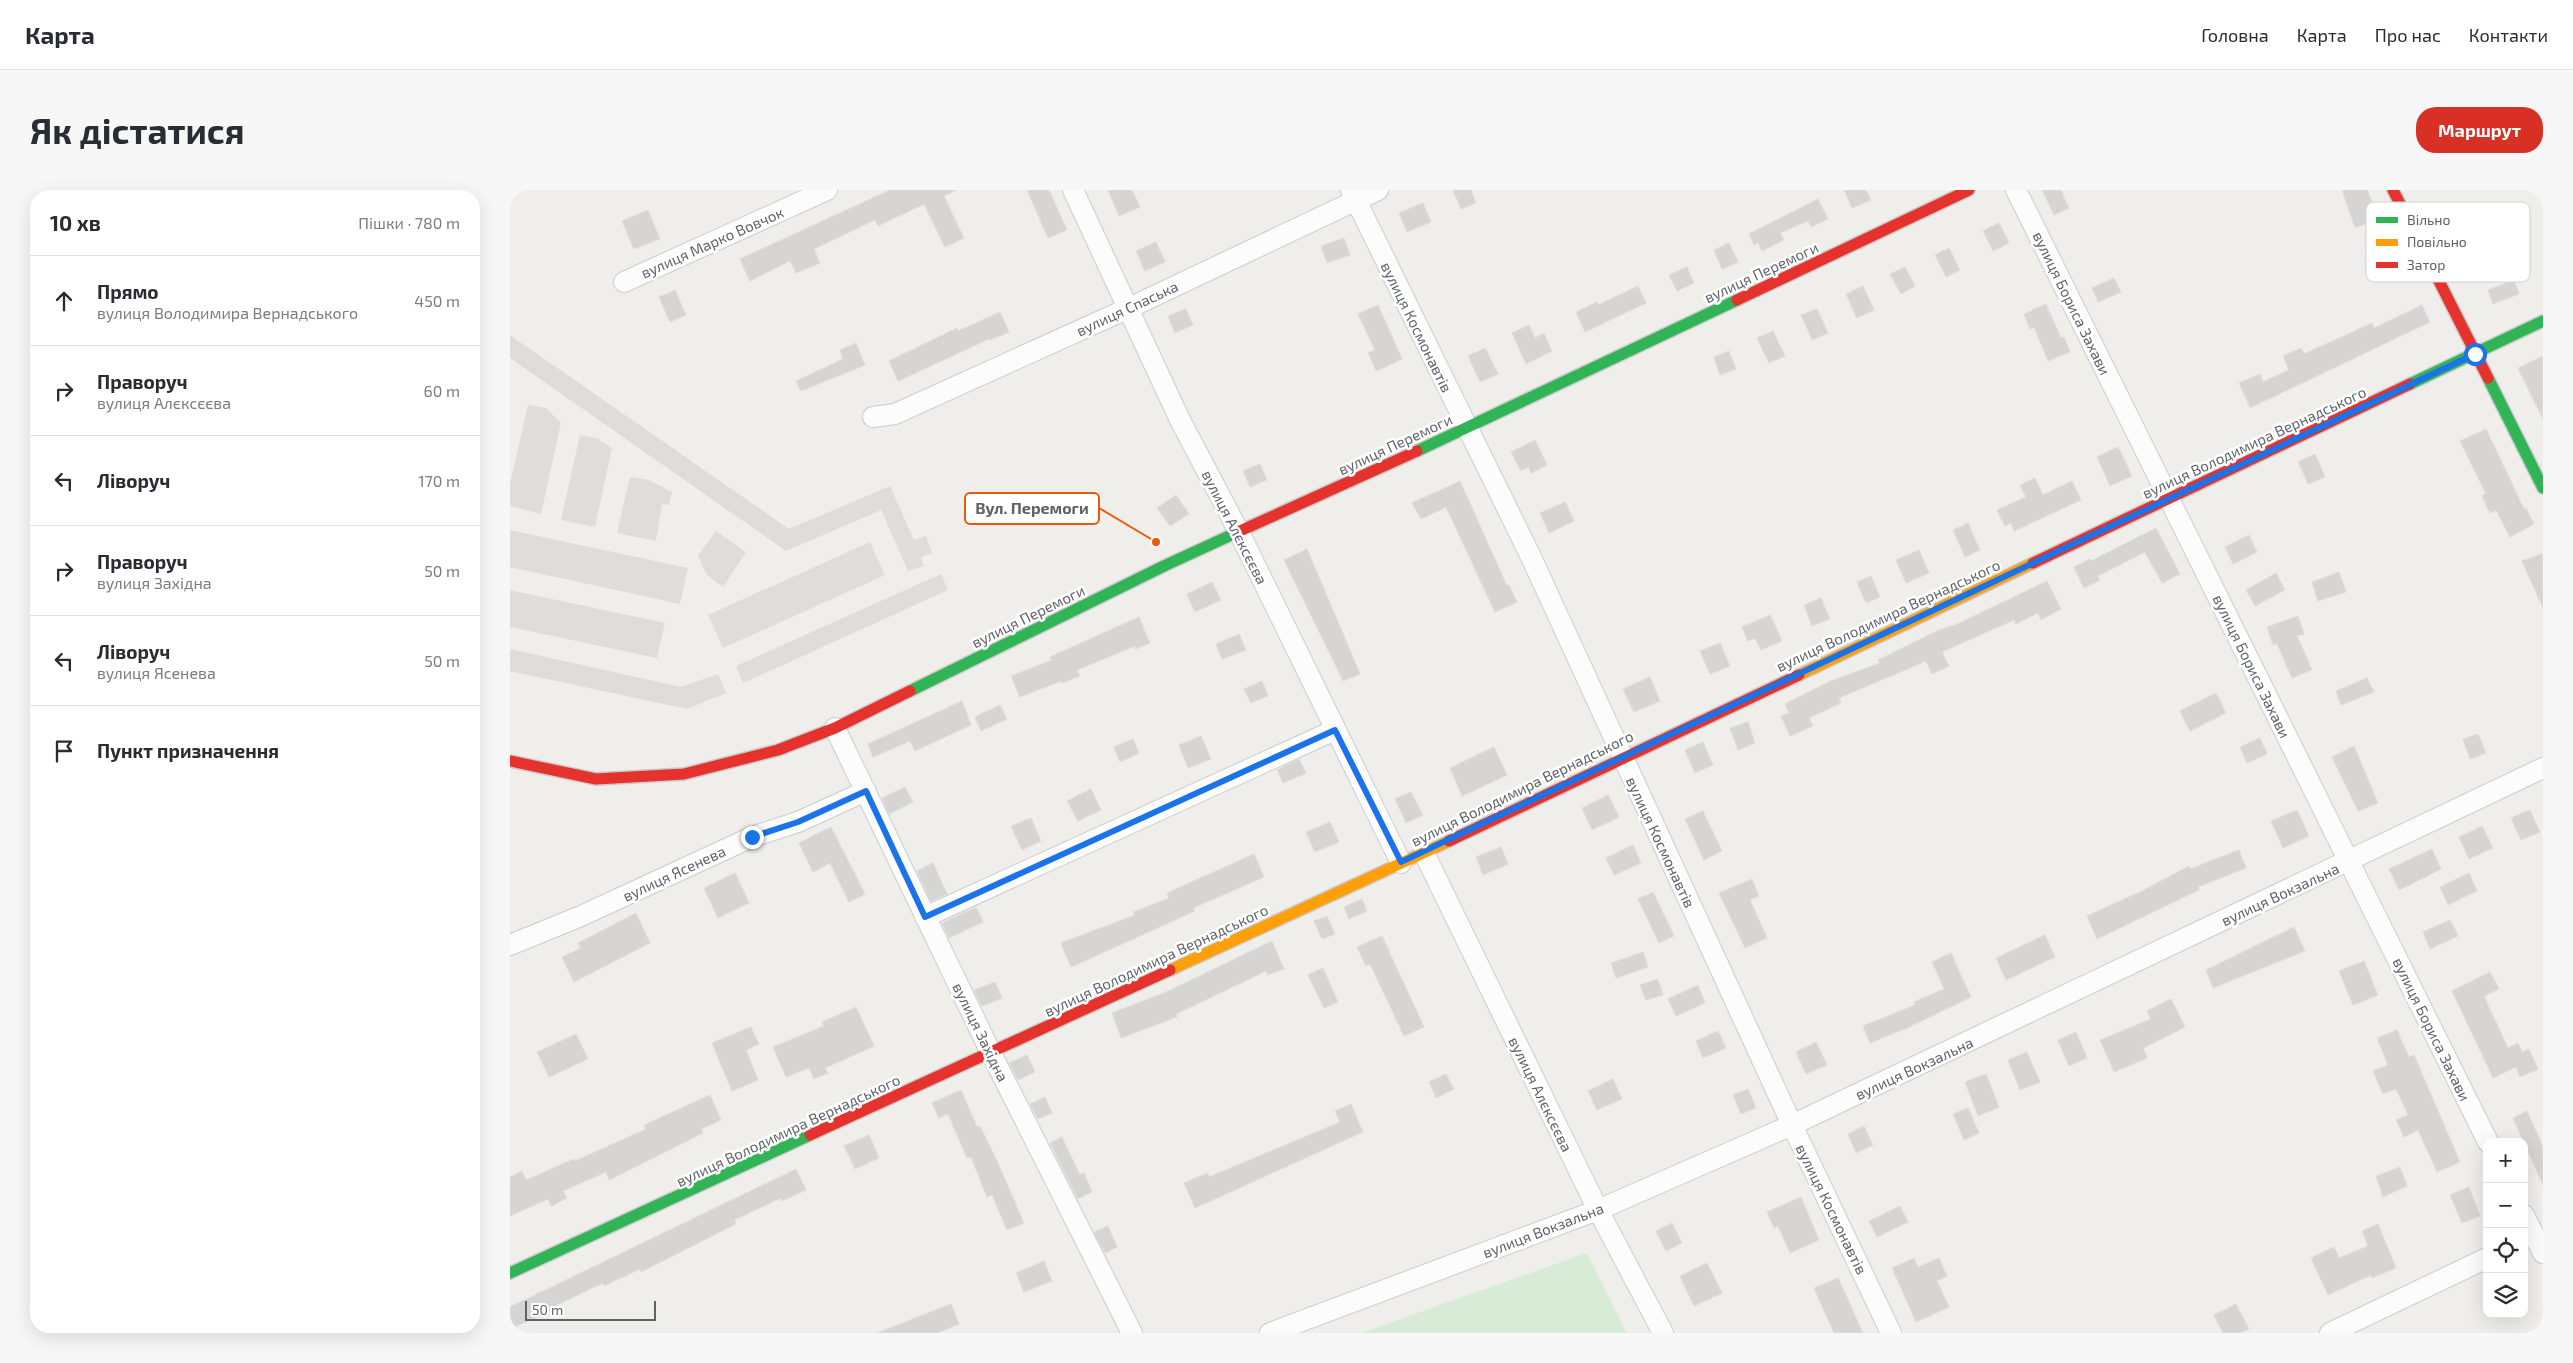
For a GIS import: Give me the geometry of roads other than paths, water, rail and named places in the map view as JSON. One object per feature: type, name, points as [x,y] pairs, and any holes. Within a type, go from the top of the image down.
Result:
[{"type":"street","name":"вулиця Марко Вовчок","points":[[624,282],[827,190]]},
{"type":"street","name":"вулиця Алєксєєва","points":[[1073,190],[1180,420],[1239,532],[1401,862]]},
{"type":"street","name":"вулиця Спаська","points":[[873,417],[895,414],[1129,308],[1353,195],[1378,190]]},
{"type":"street","name":"вулиця Перемоги","points":[[510,761],[596,779],[684,774],[727,765],[778,750],[835,728],[1166,565],[1467,428],[1969,190]]},
{"type":"street","name":"вулиця Бориса Захави","points":[[2016,190],[2486,1138]]},
{"type":"street","points":[[2394,190],[2400,202]]},
{"type":"street","name":"вулиця Космонавтів","points":[[1353,195],[1531,557],[1792,1125],[1891,1333]]},
{"type":"street","points":[[2439,282],[2543,488]]},
{"type":"street","name":"вулиця Володимира Вернадського","points":[[510,1273],[1424,853],[1622,757],[2543,321]]},
{"type":"street","name":"вулиця Західна","points":[[835,728],[991,1053],[1132,1333]]},
{"type":"street","points":[[925,917],[1335,730]]},
{"type":"street","name":"вулиця Вокзальна","points":[[1270,1333],[1598,1210],[1792,1125],[2543,768]]},
{"type":"street","name":"вулиця Ясенева","points":[[510,945],[580,916],[752,837],[798,822],[866,791]]},
{"type":"street","name":"вулиця Алєксєєва","points":[[1424,853],[1598,1210],[1663,1333]]},
{"type":"street","points":[[2528,1223],[2543,1254]]},
{"type":"street","points":[[2330,1333],[2483,1260]]},
{"type":"place","name":"Вул. Перемоги","points":[[1156,542]]}]
